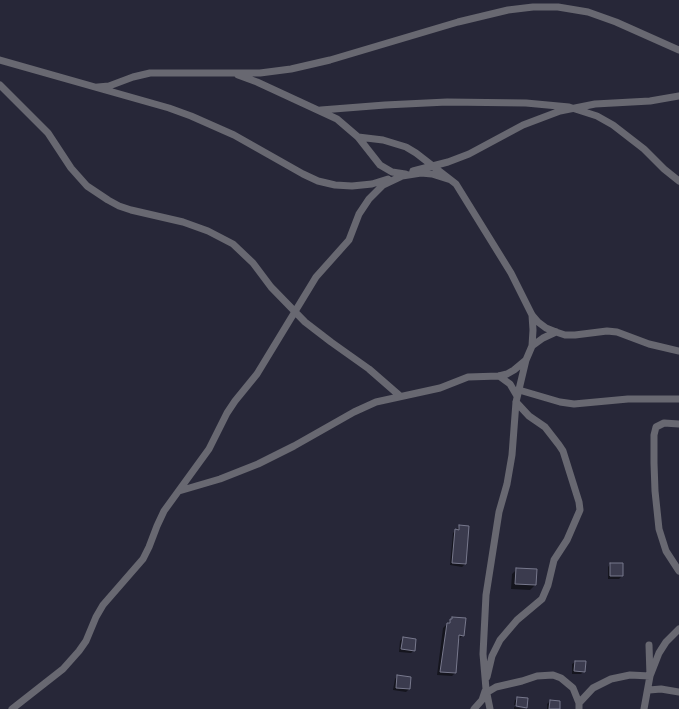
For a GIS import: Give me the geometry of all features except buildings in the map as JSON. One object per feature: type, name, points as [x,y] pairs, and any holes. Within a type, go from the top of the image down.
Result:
[{"type":"street","points":[[92,87],[109,86],[133,77],[150,73],[276,72],[347,55],[458,22],[508,10],[533,7],[558,7],[588,12],[616,22],[679,50]]},
{"type":"street","points":[[0,60],[169,108],[192,116],[234,135],[303,174],[326,184],[343,186],[362,185],[382,181],[469,154],[506,133],[535,120],[573,108],[608,103],[650,101],[679,96]]},
{"type":"street","points":[[227,72],[257,82],[321,110],[337,119],[358,137],[380,165],[392,172],[402,174],[432,174],[451,180]]},
{"type":"street","points":[[0,85],[48,134],[70,168],[87,186],[119,206],[183,222],[208,231],[233,244],[253,263],[271,288],[294,312],[318,333],[369,369],[400,396]]},
{"type":"street","points":[[321,110],[447,102],[533,103],[573,108],[596,116],[614,125],[644,149],[679,181]]},
{"type":"street","points":[[358,137],[383,140],[400,145],[416,153],[451,180],[464,196],[505,263],[532,314],[538,322],[546,328],[565,335],[606,331],[617,332],[649,344],[679,351]]},
{"type":"street","points":[[12,709],[63,669],[79,651],[86,641],[96,617],[103,605],[138,565],[146,553],[160,519],[209,449],[227,413],[257,374],[316,277],[349,240],[359,214],[369,199],[380,188],[392,180],[411,174]]},
{"type":"street","points":[[490,709],[486,691],[483,654],[486,595],[499,512],[510,470],[518,396],[526,360],[532,346],[532,314]]},
{"type":"street","points":[[532,346],[556,332]]},
{"type":"street","points":[[179,491],[220,479],[258,464],[365,406],[400,396],[440,388],[468,377],[499,376],[514,370],[526,360]]},
{"type":"street","points":[[474,709],[482,700],[486,691],[490,664],[496,648],[505,633],[517,620],[542,599],[548,586],[554,560],[567,540],[580,510],[579,502],[563,451],[545,427],[529,416],[510,384],[499,376]]},
{"type":"street","points":[[518,396],[574,404],[628,399],[679,399]]},
{"type":"street","points":[[679,424],[664,423],[656,427],[654,431],[654,491],[659,530],[666,550],[679,571]]},
{"type":"street","points":[[650,676],[659,653],[666,642],[679,629]]},
{"type":"street","points":[[644,709],[650,676],[649,645]]},
{"type":"street","points":[[486,691],[537,676],[553,675],[560,678],[573,688],[579,706]]},
{"type":"street","points":[[579,706],[593,688],[611,679],[630,675],[650,676]]},
{"type":"street","points":[[648,690],[679,692]]}]
